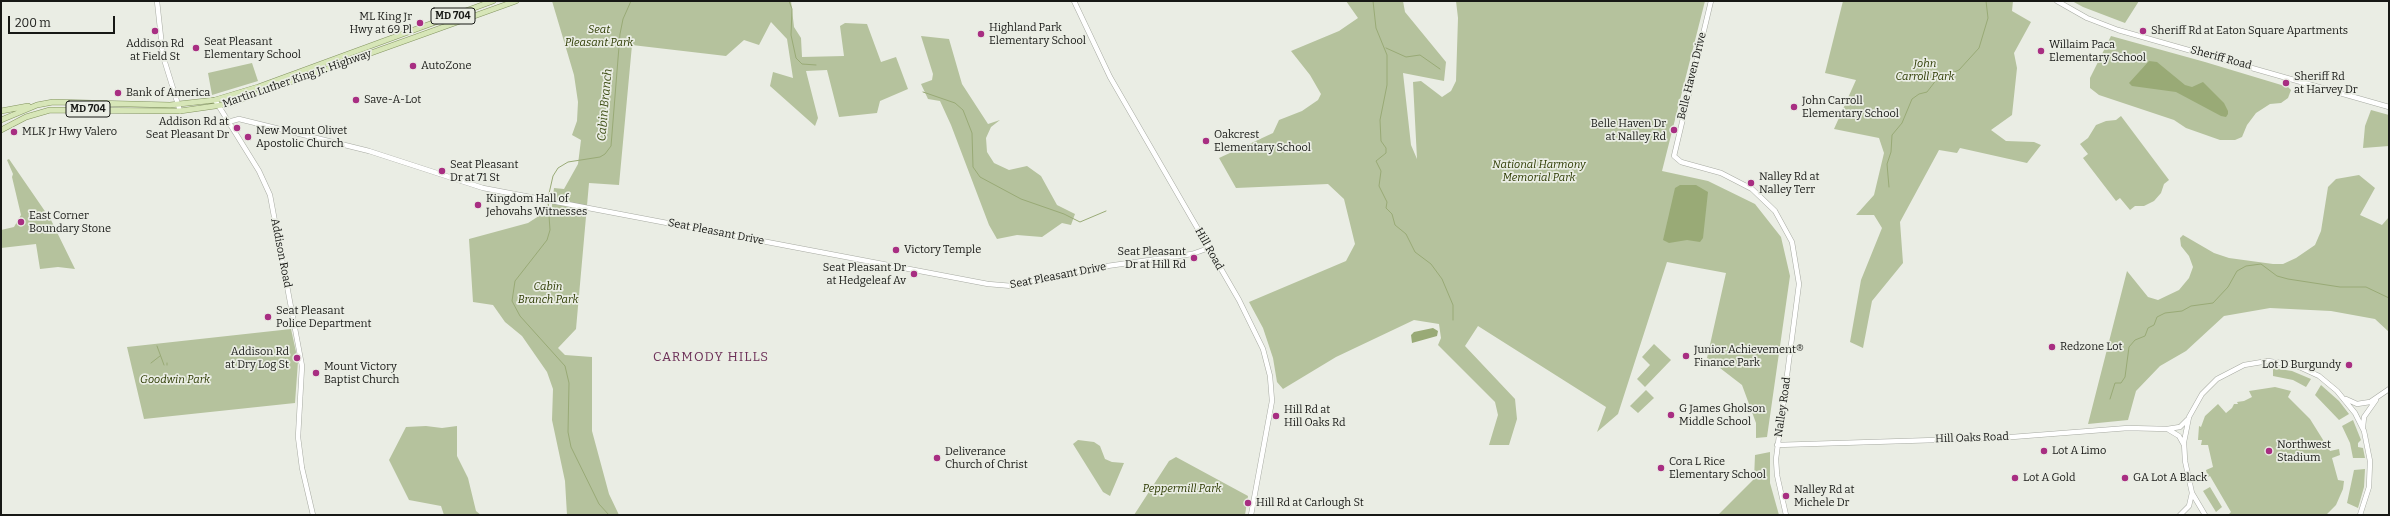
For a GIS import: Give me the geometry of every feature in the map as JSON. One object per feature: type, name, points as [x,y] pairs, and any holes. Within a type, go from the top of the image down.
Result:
[{"type":"main road","name":"Martin Luther King Jr. Highway","points":[[1,120],[37,105],[64,102],[180,104],[215,100],[258,87],[492,1]]},
{"type":"main road","name":"Martin Luther King Jr. Highway","points":[[1,130],[26,117],[55,109],[180,111],[218,106],[264,92],[516,1]]},
{"type":"main road","points":[[1,111],[37,105]]},
{"type":"street","points":[[156,1],[163,56],[180,104],[180,111]]},
{"type":"street","name":"Hill Road","points":[[1074,1],[1110,77],[1257,332],[1270,376],[1270,417],[1251,515]]},
{"type":"street","name":"Belle Haven Drive","points":[[1674,152],[1711,1]]},
{"type":"street","name":"Sheriff Road","points":[[2057,1],[2093,21],[2118,30],[2389,107]]},
{"type":"street","name":"Addison Road","points":[[215,100],[259,171],[270,196],[302,366],[298,437],[302,468],[313,515]]},
{"type":"street","name":"Seat Pleasant Drive","points":[[228,122],[239,120],[386,156],[484,188],[997,285],[1012,286],[1086,269],[1180,256],[1202,252],[1209,248]]},
{"type":"street","name":"Nalley Road","points":[[1674,152],[1675,158],[1679,161],[1721,173],[1752,189],[1775,211],[1789,234],[1795,254],[1799,284],[1777,445],[1777,475],[1786,515]]},
{"type":"street","points":[[2205,515],[2192,494],[2185,461],[2184,446],[2189,417],[2202,394],[2217,379],[2235,368],[2256,362],[2281,361],[2295,365],[2319,376],[2345,399],[2355,413],[2364,431]]},
{"type":"street","points":[[2345,399],[2353,403],[2363,404],[2380,396],[2389,389]]},
{"type":"street","points":[[2360,515],[2369,487],[2371,473],[2364,431],[2364,417],[2380,396]]},
{"type":"street","name":"Hill Oaks Road","points":[[1777,445],[1985,438],[2128,428],[2167,429],[2180,427],[2189,417]]},
{"type":"street","points":[[2167,429],[2179,436],[2184,446]]},
{"type":"street","points":[[2180,515],[2189,506],[2192,494]]},
{"type":"green space","points":[[552,1],[791,1],[794,27],[801,38],[802,57],[844,56],[840,26],[845,23],[867,24],[881,62],[896,57],[908,89],[880,101],[877,113],[839,117],[827,70],[806,71],[818,118],[815,126],[770,86],[773,72],[793,78],[787,39],[771,22],[759,45],[744,40],[726,56],[632,45],[619,185],[589,183],[576,329],[558,348],[565,355],[592,357],[592,431],[609,494],[619,515],[567,515],[565,481],[552,420],[553,389],[547,372],[522,336],[505,322],[493,305],[473,302],[469,239],[528,223],[542,214],[551,213],[554,188],[564,189],[578,164],[581,140],[572,135],[577,121],[578,102],[574,75]]},
{"type":"green space","name":"National Harmony Memorial Park","points":[[1346,1],[1403,1],[1405,12],[1446,62],[1444,81],[1403,73],[1411,145],[1417,159],[1413,82],[1421,81],[1442,97],[1451,91],[1456,81],[1458,18],[1456,1],[1705,1],[1662,171],[1708,181],[1755,204],[1781,237],[1790,276],[1767,437],[1756,438],[1756,423],[1742,385],[1707,358],[1726,273],[1667,262],[1618,414],[1597,432],[1606,407],[1478,326],[1465,346],[1515,399],[1517,419],[1509,445],[1489,445],[1498,415],[1495,402],[1438,345],[1441,338],[1439,324],[1414,320],[1336,357],[1283,389],[1277,382],[1273,358],[1263,328],[1249,302],[1346,261],[1355,244],[1344,199],[1328,184],[1236,188],[1219,158],[1273,133],[1279,120],[1302,111],[1318,100],[1321,94],[1310,75],[1291,51],[1339,31],[1358,18]]},
{"type":"green space","name":"John Carroll Park","points":[[1843,1],[2013,1],[2012,11],[2031,22],[2014,53],[2017,68],[2012,115],[1991,130],[2006,141],[2034,142],[2041,145],[2027,163],[1960,148],[1957,153],[1939,150],[1900,222],[1903,263],[1872,301],[1863,348],[1850,342],[1861,280],[1882,228],[1874,215],[1856,215],[1874,195],[1884,153],[1879,138],[1834,129],[1856,80],[1825,73]]},
{"type":"green space","points":[[2072,1],[2139,1],[2125,23],[2083,7]]},
{"type":"green space","points":[[921,36],[949,39],[962,84],[988,124],[1000,120],[991,127],[986,138],[987,152],[994,163],[1009,170],[1027,166],[1041,176],[1057,205],[1075,214],[1071,225],[1062,223],[1042,237],[1017,235],[997,239],[989,225],[951,125],[940,101],[928,99],[921,84],[932,80],[933,74]]},
{"type":"green space","points":[[2111,36],[2205,62],[2288,87],[2291,90],[2288,98],[2281,103],[2270,104],[2256,113],[2247,125],[2242,137],[2235,140],[2220,140],[2186,128],[2174,120],[2099,95],[2090,88],[2090,78]]},
{"type":"green space","points":[[252,63],[258,81],[212,95],[208,73]]},
{"type":"green space","points":[[2371,110],[2389,115],[2389,146],[2363,148],[2365,126]]},
{"type":"green space","points":[[2121,116],[2169,180],[2164,184],[2161,193],[2154,201],[2144,206],[2135,206],[2130,210],[2120,198],[2116,201],[2083,158],[2088,154],[2080,144],[2088,138],[2096,125],[2106,121],[2116,120]]},
{"type":"green space","points":[[9,159],[51,220],[75,269],[58,267],[40,269],[36,244],[1,248],[1,230],[14,227],[21,215],[12,177],[13,174],[7,160]]},
{"type":"green space","points":[[2359,175],[2375,188],[2360,215],[2382,225],[2389,217],[2389,332],[2375,319],[2331,311],[2270,308],[2224,316],[2186,351],[2160,366],[2136,391],[2128,420],[2088,424],[2127,271],[2148,297],[2158,300],[2179,290],[2189,278],[2193,267],[2189,256],[2181,246],[2180,238],[2183,235],[2214,253],[2229,258],[2283,264],[2296,258],[2315,245],[2321,231],[2328,187],[2336,179]]},
{"type":"green space","name":"Goodwin Park","points":[[291,329],[298,361],[295,403],[144,419],[127,347]]},
{"type":"green space","points":[[1654,344],[1671,360],[1645,387],[1637,379],[1650,365],[1642,357]]},
{"type":"green space","points":[[2273,368],[2292,371],[2311,379],[2306,387],[2293,380],[2273,376]]},
{"type":"green space","points":[[2321,385],[2339,401],[2349,414],[2339,420],[2315,395]]},
{"type":"green space","name":"Northwest Stadium","points":[[2275,387],[2291,391],[2288,397],[2310,419],[2330,451],[2339,449],[2340,455],[2332,458],[2338,480],[2344,481],[2343,489],[2336,505],[2326,515],[2228,515],[2231,512],[2210,476],[2208,477],[2206,470],[2213,467],[2208,445],[2201,445],[2202,440],[2198,440],[2199,426],[2201,427],[2205,416],[2218,404],[2226,413],[2234,404],[2238,404],[2237,402],[2244,401],[2252,397],[2249,391]]},
{"type":"green space","points":[[1646,390],[1654,398],[1638,413],[1630,406]]},
{"type":"green space","points":[[2353,420],[2361,440],[2358,443],[2358,447],[2363,448],[2365,458],[2353,458],[2350,443],[2342,426]]},
{"type":"green space","points":[[426,426],[442,428],[457,426],[457,456],[468,478],[476,511],[481,515],[444,515],[441,506],[409,500],[389,460],[406,427]]},
{"type":"green space","points":[[1078,440],[1094,442],[1100,446],[1105,459],[1112,462],[1124,463],[1110,496],[1103,492],[1073,444]]},
{"type":"green space","points":[[1770,452],[1770,483],[1779,515],[1718,515],[1754,479],[1755,455]]},
{"type":"green space","name":"Peppermill Park","points":[[1176,457],[1248,496],[1245,515],[1134,515],[1169,461]]},
{"type":"green space","points":[[2365,469],[2364,487],[2358,508],[2347,503],[2354,470]]},
{"type":"green space","points":[[2210,487],[2222,507],[2216,512],[2203,491]]},
{"type":"shaded area","points":[[2149,61],[2157,62],[2185,85],[2192,87],[2203,82],[2224,103],[2228,111],[2226,117],[2221,116],[2176,92],[2132,86],[2129,83]]},
{"type":"shaded area","points":[[1680,185],[1696,185],[1708,192],[1703,238],[1700,242],[1687,240],[1669,243],[1663,240],[1675,188]]},
{"type":"shaded area","points":[[1433,328],[1438,331],[1437,336],[1412,343],[1411,335],[1414,332]]},
{"type":"waterway","name":"Cabin Branch","points":[[548,198],[553,176],[558,168],[568,162],[600,157],[605,154],[611,146],[620,34],[623,19],[631,1]]},
{"type":"waterway","points":[[789,1],[792,9],[791,35],[796,58],[802,64],[816,65]]},
{"type":"waterway","points":[[1373,1],[1376,28],[1387,55],[1387,85],[1380,120],[1381,141],[1386,148],[1386,153],[1376,161],[1381,171],[1379,186],[1387,202],[1386,208],[1392,214],[1395,225],[1406,234],[1415,252],[1431,264],[1442,279],[1453,305],[1453,320]]},
{"type":"waterway","points":[[1889,187],[1887,164],[1891,152],[1892,135],[1902,123],[1912,99],[1919,94],[1927,92],[1937,79],[1959,70],[1979,48],[1988,18],[1986,1]]},
{"type":"waterway","points":[[1386,48],[1406,57],[1420,55],[1440,69]]},
{"type":"waterway","points":[[923,92],[955,103],[963,110],[972,133],[973,167],[980,177],[1021,199],[1064,214],[1080,222],[1106,211]]},
{"type":"waterway","name":"Cabin Branch","points":[[548,201],[550,230],[547,240],[515,281],[512,301],[520,316],[565,366],[569,383],[568,432],[571,447],[599,504],[609,515]]},
{"type":"waterway","points":[[2110,399],[2115,383],[2121,383],[2125,377],[2129,347],[2135,340],[2145,336],[2148,328],[2154,325],[2157,317],[2165,313],[2182,311],[2191,306],[2213,303],[2228,287],[2237,271],[2246,266],[2261,264],[2277,276],[2288,279],[2340,287],[2366,287],[2389,298]]},
{"type":"waterway","points":[[157,346],[164,365]]},
{"type":"waterway","points":[[151,363],[160,356]]},
{"type":"place","name":"ML King Jr Hwy at 69 Pl","points":[[420,23]]},
{"type":"place","name":"Addison Rd at Field St","points":[[155,31]]},
{"type":"place","name":"Sheriff Rd at Eaton Square Apartments","points":[[2143,31]]},
{"type":"place","name":"Highland Park Elementary School","points":[[981,34]]},
{"type":"place","name":"Seat Pleasant Elementary School","points":[[196,48]]},
{"type":"place","name":"Willaim Paca Elementary School","points":[[2041,51]]},
{"type":"place","name":"AutoZone","points":[[413,66]]},
{"type":"place","name":"Sheriff Rd at Harvey Dr","points":[[2286,83]]},
{"type":"place","name":"Bank of America","points":[[118,93]]},
{"type":"place","name":"Save-A-Lot","points":[[356,100]]},
{"type":"place","name":"John Carroll Elementary School","points":[[1794,107]]},
{"type":"place","name":"Addison Rd at Seat Pleasant Dr","points":[[237,128]]},
{"type":"place","name":"Belle Haven Dr at Nalley Rd","points":[[1674,130]]},
{"type":"place","name":"MLK Jr Hwy Valero","points":[[14,132]]},
{"type":"place","name":"New Mount Olivet Apostolic Church","points":[[248,137]]},
{"type":"place","name":"Oakcrest Elementary School","points":[[1206,141]]},
{"type":"place","name":"Seat Pleasant Dr at 71 St","points":[[442,171]]},
{"type":"place","name":"Nalley Rd at Nalley Terr","points":[[1751,183]]},
{"type":"place","name":"Kingdom Hall of Jehovahs Witnesses","points":[[478,205]]},
{"type":"place","name":"East Corner Boundary Stone","points":[[21,222]]},
{"type":"place","name":"Victory Temple","points":[[896,250]]},
{"type":"place","name":"Seat Pleasant Dr at Hill Rd","points":[[1194,258]]},
{"type":"place","name":"Seat Pleasant Dr at Hedgeleaf Av","points":[[914,274]]},
{"type":"place","name":"Seat Pleasant Police Department","points":[[268,317]]},
{"type":"place","name":"Redzone Lot","points":[[2052,347]]},
{"type":"place","name":"Junior Achievement® Finance Park","points":[[1686,356]]},
{"type":"place","name":"Addison Rd at Dry Log St","points":[[297,358]]},
{"type":"place","name":"Lot D Burgundy","points":[[2349,365]]},
{"type":"place","name":"Mount Victory Baptist Church","points":[[316,373]]},
{"type":"place","name":"G James Gholson Middle School","points":[[1671,415]]},
{"type":"place","name":"Hill Rd at Hill Oaks Rd","points":[[1276,416]]},
{"type":"place","name":"Lot A Limo","points":[[2044,451]]},
{"type":"place","name":"Northwest Stadium","points":[[2269,451]]},
{"type":"place","name":"Deliverance Church of Christ","points":[[937,458]]},
{"type":"place","name":"Cora L Rice Elementary School","points":[[1661,468]]},
{"type":"place","name":"Lot A Gold","points":[[2015,478]]},
{"type":"place","name":"GA Lot A Black","points":[[2125,478]]},
{"type":"place","name":"Nalley Rd at Michele Dr","points":[[1786,496]]},
{"type":"place","name":"Hill Rd at Carlough St","points":[[1248,503]]},
{"type":"district","name":"CARMODY HILLS","points":[[711,357]]},
{"type":"park label","name":"Seat Pleasant Park","points":[[599,36]]},
{"type":"park label","name":"Cabin Branch Park","points":[[548,293]]}]
